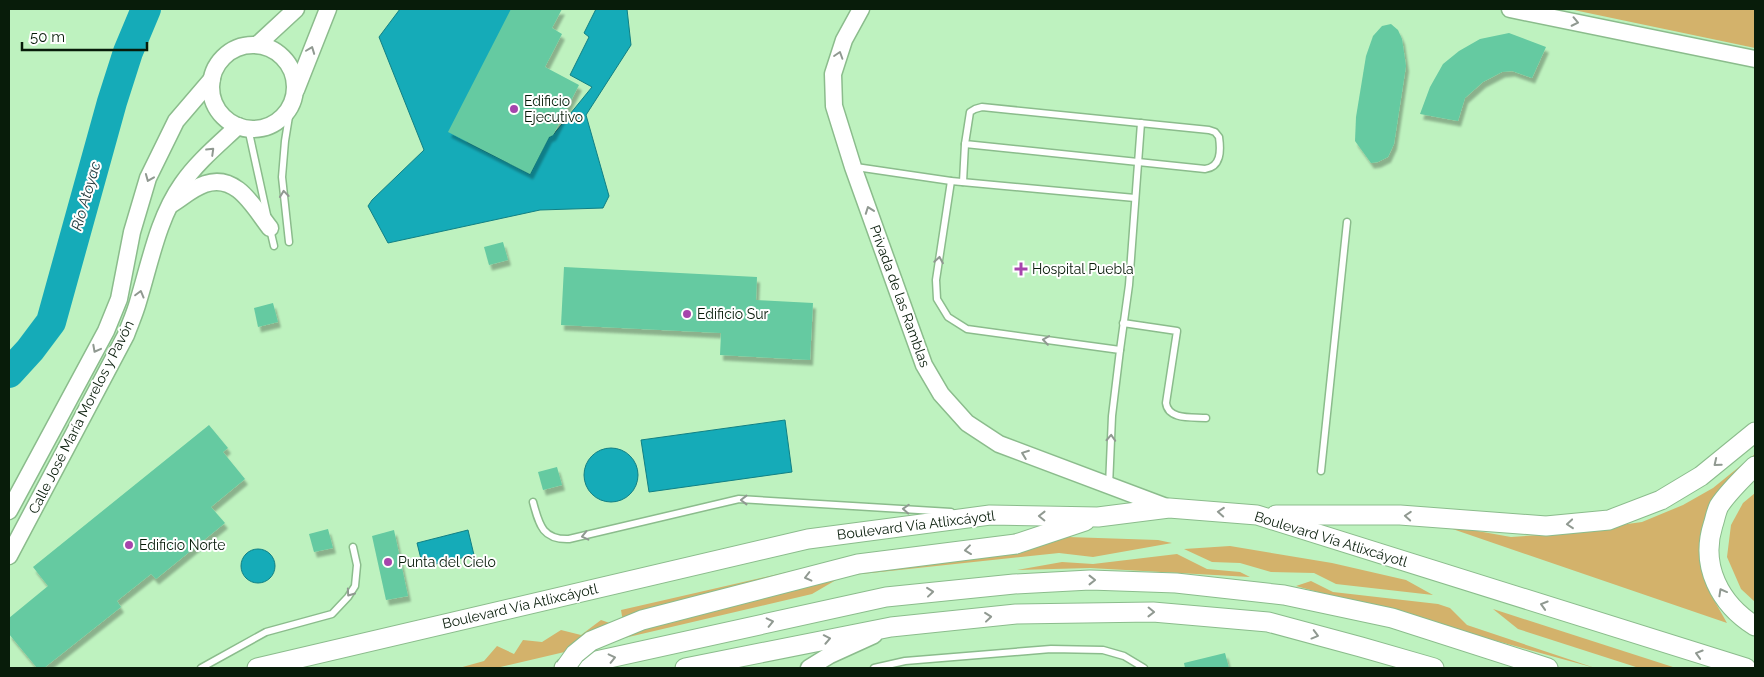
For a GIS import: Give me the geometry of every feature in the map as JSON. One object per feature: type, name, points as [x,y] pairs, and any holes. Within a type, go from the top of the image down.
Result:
[{"type":"main road","points":[[1257,514],[1400,515],[1546,526],[1609,520],[1661,500],[1701,476],[1755,432]]},
{"type":"main road","points":[[1755,466],[1736,484],[1718,508],[1709,536],[1710,566],[1721,594],[1741,617],[1755,626]]},
{"type":"main road","name":"Boulevard Vía Atlixcáyotl","points":[[257,668],[808,539],[990,514],[1098,517],[1168,508],[1257,514],[1746,668]]},
{"type":"main road","points":[[565,668],[575,654],[591,641],[642,620],[858,564],[1016,544],[1098,517]]},
{"type":"main road","points":[[565,668],[886,596],[1014,584],[1090,580],[1176,583],[1284,595],[1392,618],[1548,668]]},
{"type":"main road","points":[[685,668],[891,626],[1016,614],[1162,612],[1268,622],[1434,668]]},
{"type":"street","points":[[257,45],[296,9]]},
{"type":"street","points":[[293,98],[294,79],[290,66],[270,48],[257,45],[239,48],[224,57],[216,67],[212,79],[213,98],[217,107],[230,121],[243,127],[261,128],[274,124],[284,116],[293,98],[328,9]]},
{"type":"street","name":"Privada de las Ramblas","points":[[861,9],[844,40],[833,74],[834,106],[853,167],[924,365],[941,394],[967,423],[999,444],[1168,508]]},
{"type":"street","points":[[1510,9],[1755,60]]},
{"type":"street","name":"Calle José María Morelos y Pavón","points":[[9,510],[106,331],[119,299],[132,232],[148,178],[176,121],[212,79]]},
{"type":"street","name":"Calle José María Morelos y Pavón","points":[[9,556],[126,335],[138,304],[152,249],[170,205],[182,184],[194,169],[243,127]]},
{"type":"street","points":[[170,205],[196,188],[216,181],[228,184],[246,195],[270,228]]},
{"type":"street","points":[[809,668],[830,655],[891,626]]},
{"type":"lane","points":[[289,242],[282,177],[285,141],[293,98]]},
{"type":"lane","points":[[963,182],[965,144],[970,112],[975,108],[982,107],[1209,130],[1215,132],[1219,137],[1220,144],[1219,158],[1216,164],[1212,168],[1205,169],[965,144]]},
{"type":"lane","points":[[1109,486],[1112,422],[1129,285],[1141,123]]},
{"type":"lane","points":[[243,127],[274,246]]},
{"type":"lane","points":[[853,167],[963,182],[1135,198]]},
{"type":"lane","points":[[952,180],[936,280],[937,299],[948,317],[967,329],[1120,350]]},
{"type":"lane","points":[[1321,471],[1347,222]]},
{"type":"lane","points":[[1123,323],[1177,331],[1166,403],[1167,408],[1170,413],[1175,415],[1206,418]]},
{"type":"lane","points":[[533,502],[540,526],[553,537],[561,540],[739,499],[990,514]]},
{"type":"lane","points":[[201,668],[266,632],[332,614],[348,597],[355,586],[357,565],[353,547]]},
{"type":"lane","points":[[874,668],[905,661],[1051,649],[1103,650],[1124,656],[1144,668]]},
{"type":"shaded area","points":[[1569,9],[1755,9],[1755,48]]},
{"type":"shaded area","points":[[1755,454],[1755,461],[1712,503],[1700,547],[1710,593],[1727,623],[1438,524],[1511,537],[1554,534],[1642,522],[1683,505],[1713,488]]},
{"type":"shaded area","points":[[1755,493],[1755,602],[1741,589],[1727,557],[1731,525],[1743,503]]},
{"type":"shaded area","points":[[1038,536],[1158,540],[1172,543],[1093,557],[1059,553],[843,576],[838,560],[929,545]]},
{"type":"shaded area","points":[[1230,546],[1332,563],[1406,580],[1433,595],[1336,584],[1314,573],[1271,572],[1240,563],[1212,562],[1184,549]]},
{"type":"shaded area","points":[[1177,554],[1207,569],[1240,572],[1250,577],[1090,568],[1017,570],[1062,562],[1093,564]]},
{"type":"shaded area","points":[[826,563],[836,580],[812,594],[496,668],[459,668],[484,661],[497,646],[514,654],[523,640],[542,642],[561,630],[581,635],[601,620],[624,628],[621,610]]},
{"type":"shaded area","points":[[1311,581],[1333,592],[1438,604],[1450,608],[1467,625],[1595,668],[1296,586]]},
{"type":"shaded area","points":[[1493,609],[1676,668],[1639,668],[1518,629]]},
{"type":"water","points":[[400,9],[535,9],[467,142],[530,174],[549,137],[553,135],[592,87],[570,75],[589,37],[584,33],[596,9],[627,9],[631,45],[586,115],[609,196],[603,208],[540,210],[388,243],[368,206],[424,150],[379,37]]},
{"type":"water","points":[[785,420],[792,472],[649,492],[641,440]]},
{"type":"water","points":[[611,448],[621,450],[630,456],[636,465],[638,475],[636,485],[630,494],[621,500],[611,502],[601,500],[592,494],[586,485],[584,475],[586,465],[592,456],[601,450]]},
{"type":"water","points":[[468,530],[474,555],[423,567],[417,543]]},
{"type":"water","points":[[258,549],[270,554],[275,566],[270,578],[258,583],[246,578],[241,566],[246,554]]},
{"type":"building","name":"Edificio Ejecutivo","points":[[511,9],[562,9],[552,28],[562,34],[545,67],[579,85],[530,174],[448,132]]},
{"type":"building","points":[[1391,24],[1398,30],[1402,39],[1406,66],[1394,144],[1388,157],[1371,163],[1355,141],[1356,117],[1366,56],[1373,36],[1382,26]]},
{"type":"building","points":[[1509,33],[1546,47],[1532,78],[1512,71],[1502,72],[1483,82],[1465,98],[1458,121],[1420,114],[1430,87],[1443,64],[1459,51],[1480,39]]},
{"type":"building","points":[[503,242],[508,260],[489,265],[484,247]]},
{"type":"building","name":"Edificio Sur","points":[[564,267],[757,277],[756,300],[813,303],[810,360],[720,355],[721,333],[561,325]]},
{"type":"building","points":[[273,303],[278,322],[258,327],[254,308]]},
{"type":"building","name":"Edificio Norte","points":[[209,425],[228,448],[223,452],[245,479],[211,507],[225,523],[156,579],[151,574],[117,601],[121,607],[44,668],[37,668],[9,634],[9,618],[48,586],[33,567]]},
{"type":"building","points":[[557,467],[562,485],[543,490],[538,472]]},
{"type":"building","points":[[328,529],[333,548],[314,552],[309,534]]},
{"type":"building","points":[[394,530],[408,596],[386,600],[372,536]]},
{"type":"building","points":[[1225,653],[1229,668],[1185,668],[1184,663]]},
{"type":"waterway","name":"Río Atoyac","points":[[9,373],[30,350],[51,322],[112,102],[128,52],[146,9]]},
{"type":"place","name":"Edificio Ejecutivo","points":[[514,109]]},
{"type":"place","name":"Hospital Puebla","points":[[1021,269]]},
{"type":"place","name":"Edificio Sur","points":[[687,314]]},
{"type":"place","name":"Edificio Norte","points":[[129,545]]},
{"type":"place","name":"Punta del Cielo","points":[[388,562]]}]
